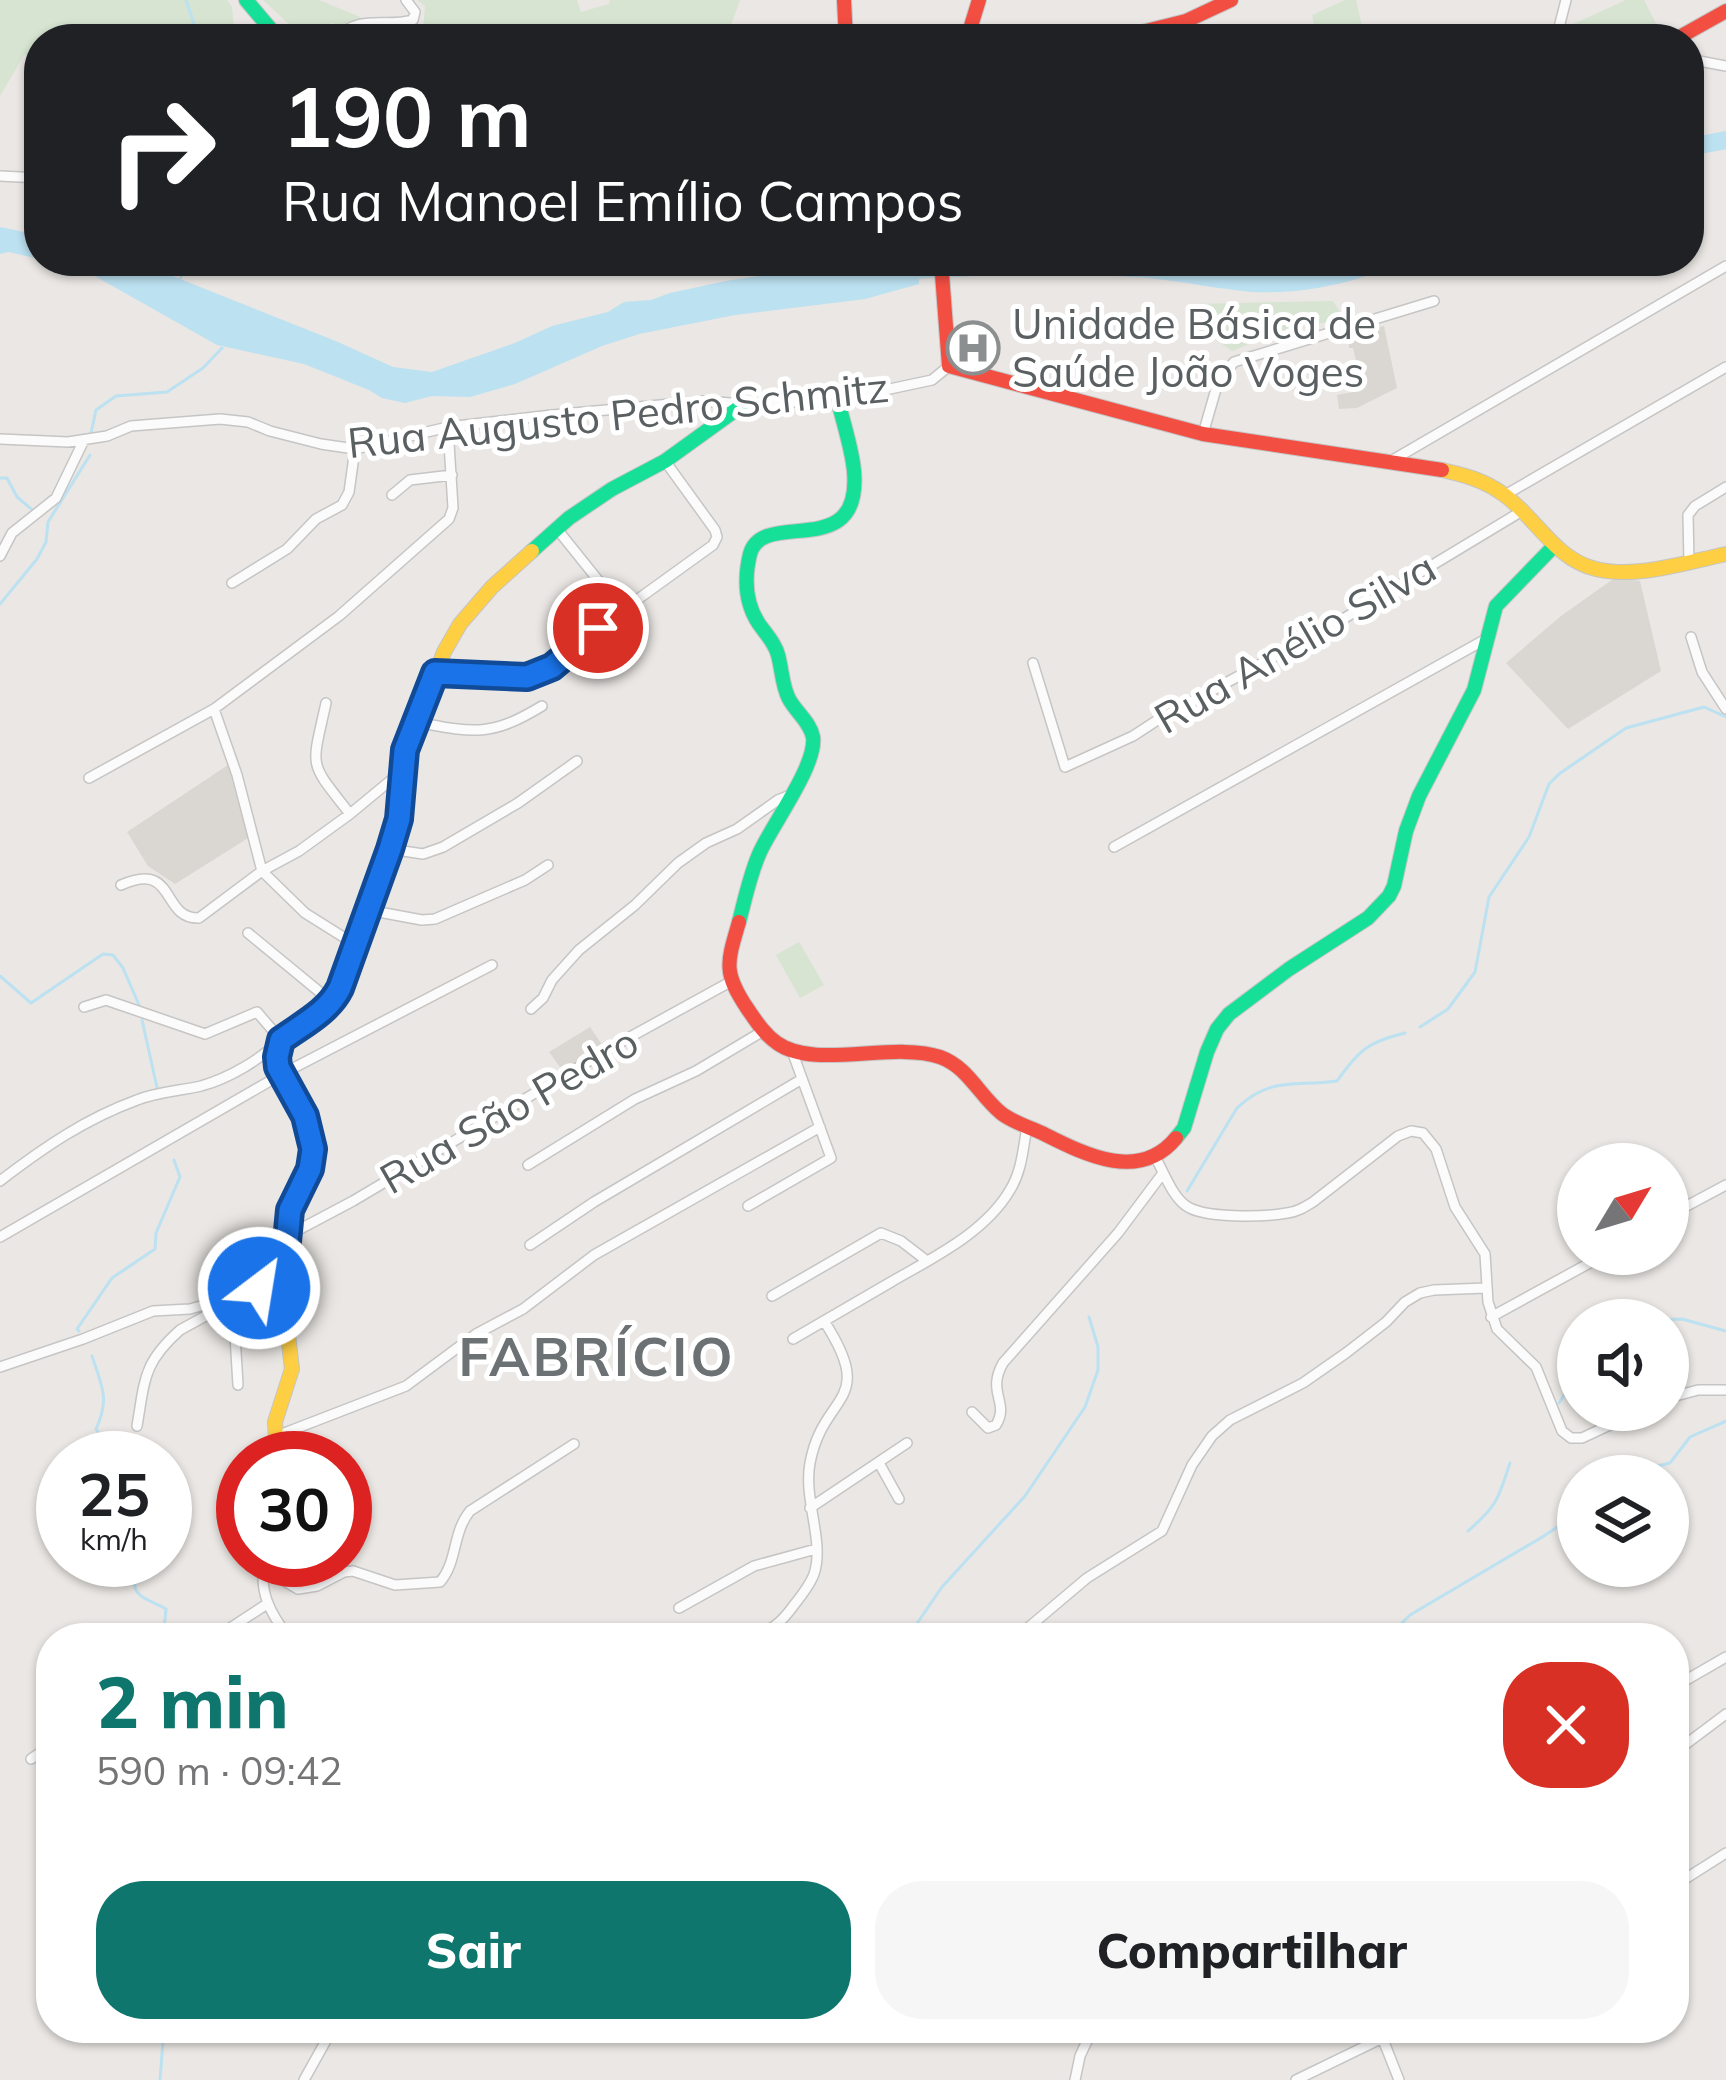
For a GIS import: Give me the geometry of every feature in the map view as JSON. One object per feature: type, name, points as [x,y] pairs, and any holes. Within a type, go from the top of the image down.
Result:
[{"type":"street","points":[[246,0],[266,24]]},
{"type":"street","points":[[356,24],[413,20],[416,12],[406,0]]},
{"type":"street","points":[[1176,24],[1232,0]]},
{"type":"street","points":[[1390,461],[1726,266]]},
{"type":"street","points":[[942,276],[950,366],[1203,434],[1473,477],[1505,495],[1554,546],[1580,563],[1610,572],[1636,572],[1726,554]]},
{"type":"street","points":[[1203,434],[1219,382],[1234,362],[1434,301]]},
{"type":"street","name":"Rua Augusto Pedro Schmitz","points":[[0,440],[68,442],[107,436],[131,426],[220,419],[355,449],[448,427],[703,401],[838,400],[932,380],[950,366]]},
{"type":"street","points":[[1505,495],[1726,367]]},
{"type":"street","points":[[838,400],[854,471],[847,513],[826,529],[763,536],[749,558],[746,592],[750,611],[777,649],[787,696],[814,741],[804,772],[758,855],[729,956],[730,982],[763,1031],[779,1045],[811,1054],[911,1051],[943,1058],[964,1072],[998,1111],[1088,1156],[1136,1162],[1166,1150],[1184,1128],[1207,1052],[1228,1014],[1368,918],[1389,896],[1412,814],[1478,677],[1496,606],[1554,546]]},
{"type":"street","points":[[0,1180],[91,1119],[146,1096],[216,1081],[266,1054],[333,1003],[399,819],[405,750],[449,641],[491,587],[557,529],[744,404]]},
{"type":"street","points":[[89,778],[214,709],[339,616],[449,519],[453,508],[448,427]]},
{"type":"street","points":[[0,556],[12,533],[60,493],[84,440]]},
{"type":"street","points":[[232,583],[287,549],[316,519],[342,505],[355,449]]},
{"type":"street","points":[[435,673],[521,677],[542,672],[717,540],[715,530],[664,461]]},
{"type":"street","points":[[392,494],[410,480],[452,475]]},
{"type":"street","points":[[1689,562],[1688,515],[1726,487]]},
{"type":"street","name":"Rua Anélio Silva","points":[[1033,663],[1065,767],[1133,736],[1339,622],[1522,511]]},
{"type":"street","points":[[557,529],[622,610]]},
{"type":"street","points":[[1691,637],[1702,672],[1726,709]]},
{"type":"street","points":[[1114,847],[1486,639]]},
{"type":"street","points":[[326,703],[315,768],[350,814]]},
{"type":"street","points":[[417,722],[486,731],[542,706]]},
{"type":"street","points":[[214,709],[262,872],[305,913],[356,945]]},
{"type":"street","points":[[390,849],[423,854],[449,844],[577,761]]},
{"type":"street","points":[[121,885],[147,877],[159,883],[182,914],[199,918],[350,814],[402,771]]},
{"type":"street","points":[[531,1009],[580,950],[678,863],[790,795]]},
{"type":"street","points":[[368,910],[435,919],[548,865]]},
{"type":"street","points":[[248,934],[333,1003]]},
{"type":"street","points":[[0,1237],[281,1075],[492,965]]},
{"type":"street","name":"Rua São Pedro","points":[[287,1236],[730,982]]},
{"type":"street","points":[[84,1007],[106,1000],[205,1034],[257,1012],[281,1040]]},
{"type":"street","points":[[528,1166],[635,1100],[763,1031]]},
{"type":"street","points":[[275,1431],[292,1369],[284,1266],[291,1206],[310,1169],[313,1149],[305,1116],[281,1075],[277,1057],[281,1040]]},
{"type":"street","points":[[748,1205],[831,1158],[792,1051]]},
{"type":"street","points":[[530,1245],[802,1079]]},
{"type":"street","points":[[289,1431],[406,1385],[476,1334],[524,1309],[594,1255],[820,1127]]},
{"type":"street","points":[[793,1339],[969,1233],[1005,1198],[1018,1174],[1027,1127]]},
{"type":"street","points":[[1155,1157],[1182,1202],[1195,1211],[1291,1213],[1313,1202],[1398,1136],[1420,1132],[1435,1146],[1455,1207],[1485,1254],[1486,1288],[1496,1329],[1538,1369],[1557,1420]]},
{"type":"street","points":[[972,1412],[988,1428],[996,1425],[1002,1411],[995,1382],[1003,1363],[1163,1173]]},
{"type":"street","points":[[1689,1205],[1726,1185]]},
{"type":"street","points":[[772,1296],[881,1233],[927,1261]]},
{"type":"street","points":[[137,1426],[151,1360],[180,1330],[233,1303],[284,1266]]},
{"type":"street","points":[[0,1367],[152,1311],[211,1303],[284,1266]]},
{"type":"street","points":[[1491,1317],[1568,1275]]},
{"type":"street","points":[[1034,1623],[1087,1578],[1162,1531],[1192,1465],[1230,1420],[1313,1376],[1420,1293],[1486,1288]]},
{"type":"street","points":[[233,1303],[238,1385]]},
{"type":"street","points":[[778,1623],[808,1587],[816,1569],[808,1473],[814,1448],[849,1378],[843,1351],[824,1321]]},
{"type":"street","points":[[1689,1392],[1726,1390]]},
{"type":"street","points":[[1565,1431],[1569,1437],[1585,1438],[1599,1431]]},
{"type":"street","points":[[372,1577],[395,1585],[440,1582],[452,1565],[459,1528],[470,1511],[574,1444]]},
{"type":"street","points":[[810,1508],[907,1444]]},
{"type":"street","points":[[879,1462],[899,1498]]},
{"type":"street","points":[[680,1608],[754,1566],[816,1549]]},
{"type":"street","points":[[263,1587],[279,1623]]},
{"type":"street","points":[[238,1623],[267,1604]]},
{"type":"street","points":[[1689,1678],[1726,1657]]},
{"type":"street","points":[[1689,1742],[1726,1714]]},
{"type":"street","points":[[31,1759],[36,1756]]},
{"type":"street","points":[[1689,1876],[1726,1852]]},
{"type":"street","points":[[304,2080],[325,2043]]},
{"type":"street","points":[[1075,2080],[1086,2043]]},
{"type":"street","points":[[1296,2080],[1372,2043]]},
{"type":"street","points":[[1384,2043],[1399,2080]]},
{"type":"shaded area","points":[[1384,326],[1397,388],[1357,408],[1339,409],[1337,395],[1363,390],[1349,333]]},
{"type":"shaded area","points":[[1616,577],[1640,581],[1661,671],[1568,729],[1506,663]]},
{"type":"shaded area","points":[[228,765],[248,838],[175,884],[148,866],[127,832]]},
{"type":"shaded area","points":[[590,1027],[605,1049],[565,1074],[549,1052]]},
{"type":"green space","points":[[0,0],[227,0],[232,7],[234,24],[24,24],[24,55],[0,96]]},
{"type":"green space","points":[[263,0],[319,0],[377,24],[332,23],[289,24]]},
{"type":"green space","points":[[417,0],[577,0],[581,12],[610,0],[740,0],[731,24],[424,24],[425,6]]},
{"type":"green space","points":[[1356,0],[1362,24],[1314,24],[1312,15]]},
{"type":"green space","points":[[1626,0],[1644,0],[1656,24],[1573,24]]},
{"type":"green space","points":[[1333,301],[1345,321],[1296,325],[1232,351],[1188,320],[1195,304]]},
{"type":"green space","points":[[799,942],[824,985],[800,998],[776,955]]},
{"type":"water","points":[[0,227],[24,232],[24,256],[0,254]]},
{"type":"water","points":[[95,276],[173,276],[393,367],[432,372],[552,326],[608,312],[624,302],[731,280],[920,276],[919,284],[865,299],[735,315],[639,334],[470,397],[432,396],[405,403],[382,398],[304,364],[217,345]]},
{"type":"waterway","points":[[186,0],[194,24]]},
{"type":"waterway","points":[[1704,144],[1726,140]]},
{"type":"waterway","points":[[179,281],[181,276]]},
{"type":"waterway","points":[[1198,276],[1271,283],[1335,276]]},
{"type":"waterway","points":[[91,433],[96,410],[116,396],[167,392],[203,368],[222,348]]},
{"type":"waterway","points":[[0,604],[37,559],[46,542],[48,522],[90,455]]},
{"type":"waterway","points":[[0,478],[7,478],[17,497],[35,512]]},
{"type":"waterway","points":[[1420,1027],[1448,1009],[1475,972],[1489,897],[1529,837],[1549,784],[1626,728],[1704,707],[1726,717]]},
{"type":"waterway","points":[[0,976],[31,1003],[103,954],[113,955],[139,1005]]},
{"type":"waterway","points":[[142,1020],[158,1092]]},
{"type":"waterway","points":[[1187,1191],[1237,1108],[1249,1098],[1272,1087],[1337,1081],[1365,1049],[1405,1033]]},
{"type":"waterway","points":[[79,1331],[112,1278],[155,1249],[156,1233],[180,1177],[174,1160]]},
{"type":"waterway","points":[[917,1623],[942,1587],[1025,1496],[1085,1407],[1098,1370],[1098,1347],[1089,1317]]},
{"type":"waterway","points":[[1689,1321],[1726,1331]]},
{"type":"waterway","points":[[92,1356],[104,1400],[97,1431]]},
{"type":"waterway","points":[[1676,1455],[1690,1437],[1726,1421]]},
{"type":"waterway","points":[[1468,1531],[1496,1501],[1510,1463]]},
{"type":"waterway","points":[[1402,1623],[1557,1527]]},
{"type":"waterway","points":[[135,1587],[144,1598],[166,1609],[165,1623]]},
{"type":"waterway","points":[[160,2080],[163,2043]]},
{"type":"traffic: fast","points":[[246,0],[266,24]]},
{"type":"traffic: fast","points":[[739,922],[756,860],[801,779],[813,737],[789,699],[777,651],[751,608],[748,563],[759,541],[773,534],[828,526],[843,517],[852,499],[854,471],[838,400]]},
{"type":"traffic: fast","points":[[532,551],[569,518],[665,461],[744,404]]},
{"type":"traffic: fast","points":[[1176,1138],[1184,1128],[1207,1052],[1229,1014],[1368,918],[1389,896],[1419,796],[1474,690],[1496,606],[1554,546]]},
{"type":"traffic: slow","points":[[1442,470],[1496,489],[1568,556],[1596,569],[1645,571],[1726,554]]},
{"type":"traffic: slow","points":[[276,1431],[292,1369],[285,1309],[287,1226],[313,1156],[307,1121],[278,1067],[281,1040],[322,1011],[340,988],[399,819],[405,750],[444,652],[460,624],[492,587],[532,551]]},
{"type":"traffic: jam","points":[[844,0],[845,24]]},
{"type":"traffic: jam","points":[[972,24],[979,0]]},
{"type":"traffic: jam","points":[[1174,24],[1231,0]]},
{"type":"traffic: jam","points":[[1703,24],[1726,11]]},
{"type":"traffic: jam","points":[[942,276],[949,366],[1203,434],[1442,470]]},
{"type":"traffic: jam","points":[[739,922],[730,958],[739,996],[764,1031],[793,1051],[940,1057],[966,1074],[1005,1116],[1093,1156],[1128,1162],[1145,1159],[1176,1138]]},
{"type":"place","name":"Unidade Básica de Saúde João Voges","points":[[973,348]]},
{"type":"district","name":"FABRÍCIO","points":[[597,1357]]},
{"type":"route","points":[[259,1288],[284,1273],[290,1210],[313,1156],[307,1121],[278,1067],[281,1040],[323,1012],[340,988],[390,849],[399,819],[405,750],[435,673],[527,677],[552,667],[598,628]]}]
